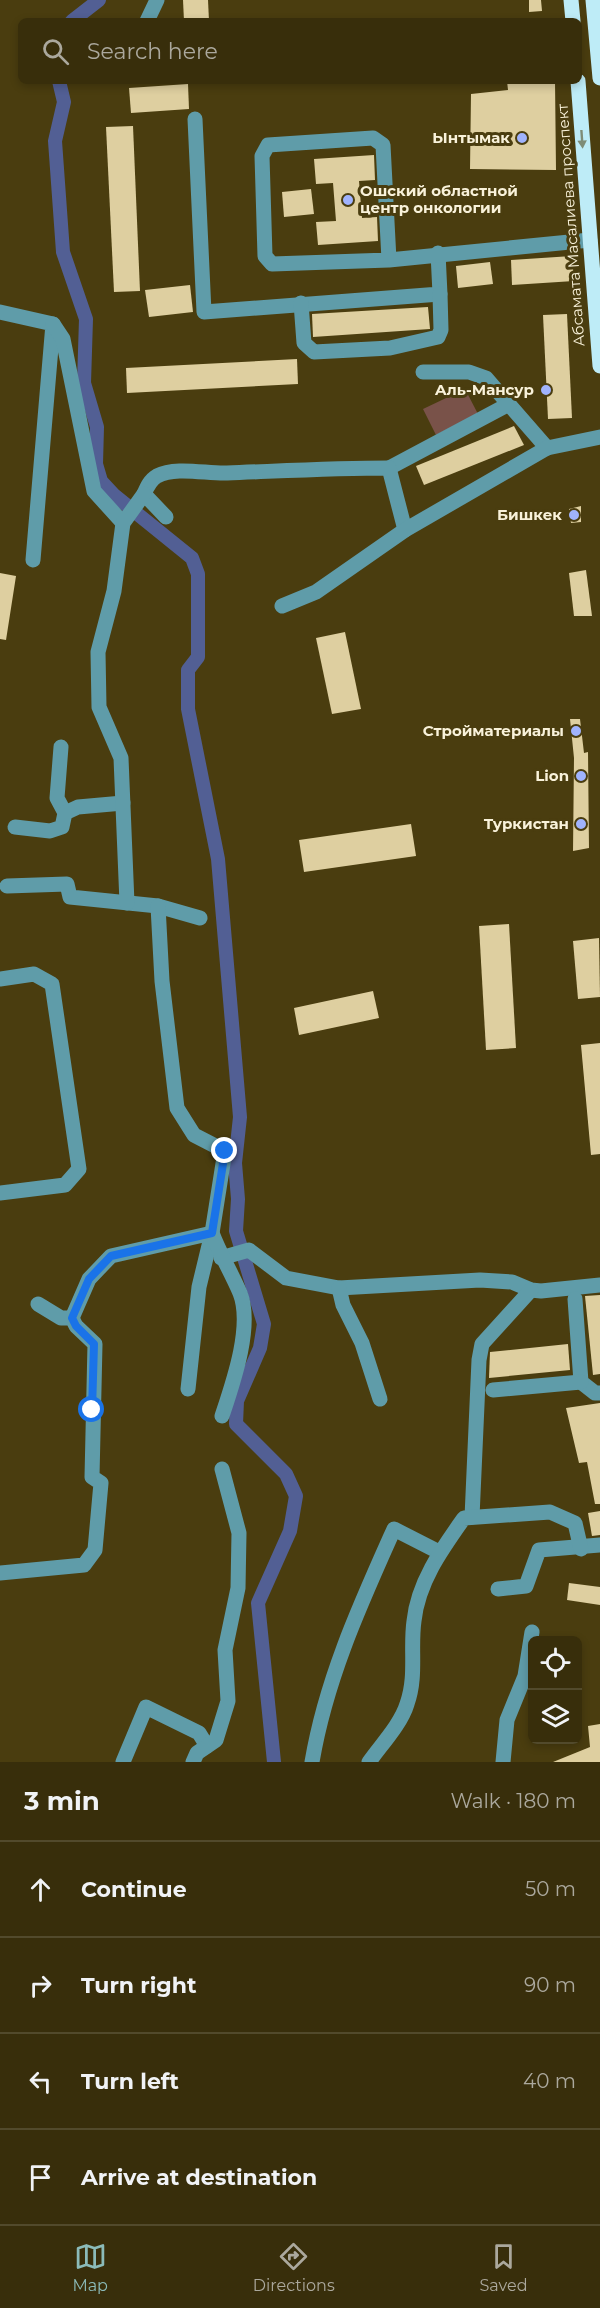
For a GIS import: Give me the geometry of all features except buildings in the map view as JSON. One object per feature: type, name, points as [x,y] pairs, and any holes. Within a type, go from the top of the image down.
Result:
[{"type":"main road","points":[[572,0],[573,18]]},
{"type":"main road","points":[[593,0],[600,78]]},
{"type":"main road","name":"Абсамата Масалиева проспект","points":[[578,84],[600,366]]},
{"type":"street","points":[[148,18],[157,0]]},
{"type":"street","points":[[195,119],[204,312],[441,294]]},
{"type":"street","points":[[389,260],[382,145],[373,138],[268,145],[262,156],[265,256],[272,264],[389,260],[438,253],[590,240]]},
{"type":"street","points":[[301,303],[304,343],[314,352],[390,348],[438,338],[441,330],[441,294],[438,253]]},
{"type":"street","points":[[0,312],[53,324],[63,339],[94,491],[126,520]]},
{"type":"street","points":[[33,560],[53,324]]},
{"type":"street","points":[[423,372],[469,372],[486,378],[547,448]]},
{"type":"street","points":[[127,903],[121,758],[99,707],[98,652],[114,591],[126,520],[141,499],[148,484],[158,476],[173,473],[389,468],[509,404]]},
{"type":"street","points":[[282,606],[316,592],[405,530],[547,448],[600,437]]},
{"type":"street","points":[[389,468],[405,530]]},
{"type":"street","points":[[141,499],[166,517]]},
{"type":"street","points":[[15,827],[50,831],[62,827],[65,813],[57,798],[61,747]]},
{"type":"street","points":[[65,813],[78,807],[123,803]]},
{"type":"street","points":[[7,886],[67,884],[70,897],[158,906],[200,918]]},
{"type":"street","points":[[158,906],[162,981],[177,1108],[194,1135],[225,1151],[212,1233],[199,1287],[188,1389]]},
{"type":"street","points":[[0,979],[33,974],[52,984],[79,1169],[65,1185],[0,1193]]},
{"type":"street","points":[[212,1233],[235,1254],[286,1278],[339,1288],[480,1280],[512,1282],[531,1290],[600,1285]]},
{"type":"street","points":[[72,1318],[89,1279],[111,1256],[212,1233]]},
{"type":"street","points":[[222,1416],[235,1378],[245,1321],[235,1254]]},
{"type":"street","points":[[339,1288],[343,1305],[362,1343],[380,1399]]},
{"type":"street","points":[[472,1517],[479,1360],[482,1344],[531,1290]]},
{"type":"street","points":[[575,1299],[582,1382],[595,1393],[600,1393]]},
{"type":"street","points":[[38,1304],[61,1318],[72,1318]]},
{"type":"street","points":[[0,1573],[84,1565],[95,1550],[101,1484],[92,1477],[94,1344],[76,1326],[72,1318]]},
{"type":"street","points":[[493,1390],[582,1382]]},
{"type":"street","points":[[193,1762],[197,1753],[216,1740],[228,1701],[225,1650],[238,1588],[239,1533],[222,1469]]},
{"type":"street","points":[[369,1762],[407,1706],[414,1676],[414,1621],[421,1590],[439,1552],[464,1518],[550,1512],[575,1523],[581,1549]]},
{"type":"street","points":[[312,1762],[318,1726],[344,1642],[394,1529],[439,1552]]},
{"type":"street","points":[[498,1589],[526,1586],[539,1550],[581,1549],[600,1545]]},
{"type":"street","points":[[503,1762],[507,1720],[525,1676],[532,1632]]},
{"type":"street","points":[[123,1762],[146,1707],[199,1733],[207,1746]]},
{"type":"shaded area","points":[[465,389],[478,414],[436,435],[423,409]]},
{"type":"waterway","points":[[76,18],[99,0]]},
{"type":"waterway","points":[[60,84],[64,102],[55,141],[63,252],[86,319],[84,383],[97,427],[96,464],[101,481],[114,495],[192,558],[198,574],[198,657],[188,670],[188,709],[218,859],[240,1117],[235,1163],[238,1199],[236,1231],[264,1324],[260,1348],[237,1401],[236,1424],[286,1474],[296,1496],[290,1531],[258,1603],[274,1762]]},
{"type":"place","name":"Ынтымак","points":[[522,138]]},
{"type":"place","name":"Ошский областной центр онкологии","points":[[348,200]]},
{"type":"place","name":"Аль-Мансур","points":[[546,390]]},
{"type":"place","name":"Бишкек","points":[[574,515]]},
{"type":"place","name":"Стройматериалы","points":[[576,731]]},
{"type":"place","name":"Lion","points":[[581,776]]},
{"type":"place","name":"Туркистан","points":[[581,824]]},
{"type":"route","points":[[92,1410],[94,1344],[76,1326],[72,1318],[89,1279],[111,1256],[212,1233],[225,1151]]}]
